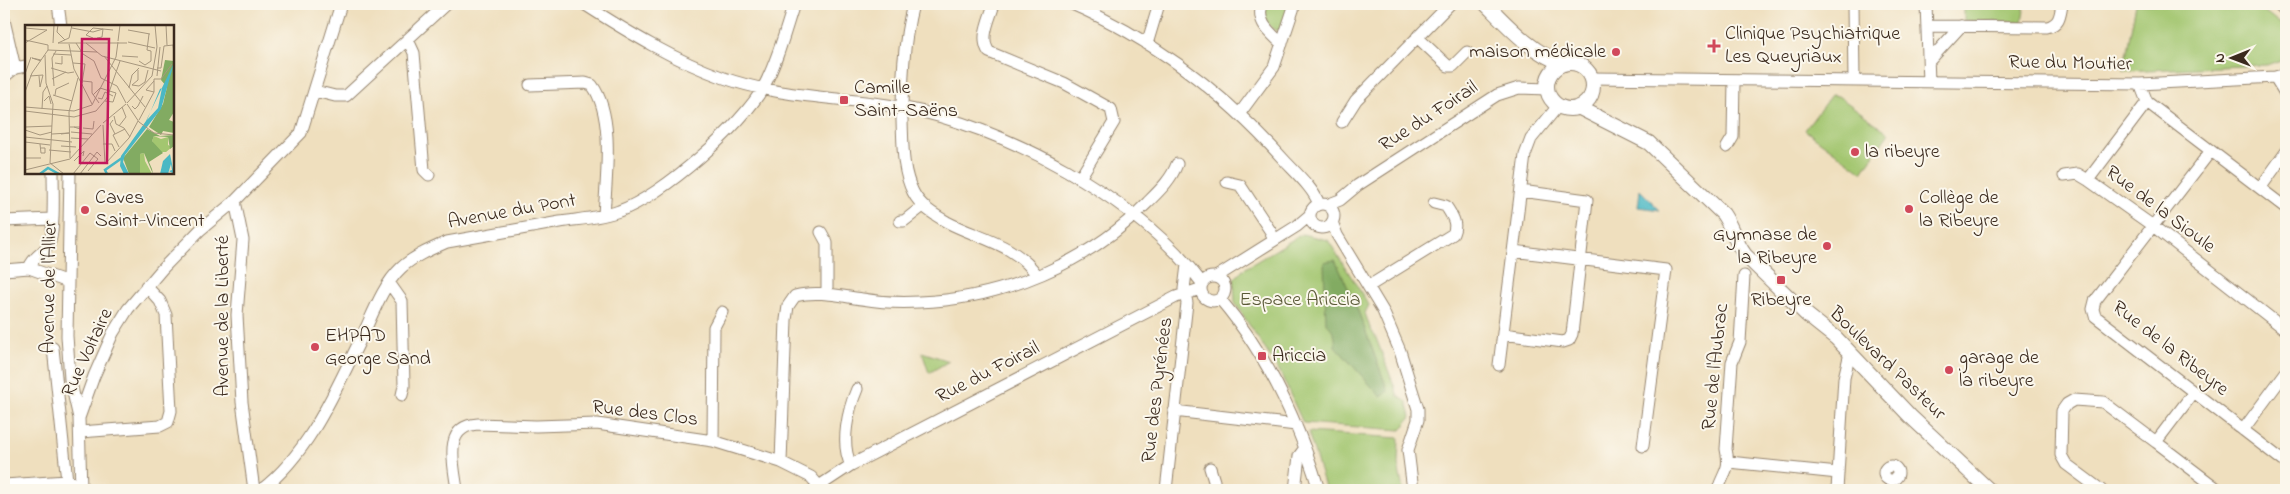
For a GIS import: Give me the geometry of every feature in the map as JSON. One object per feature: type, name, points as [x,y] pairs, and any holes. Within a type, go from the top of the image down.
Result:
[{"type":"main road","points":[[1486,4],[1524,40],[1548,59],[1564,64],[1577,64],[1583,68],[1591,78],[1592,84],[1590,97],[1578,108],[1572,109],[1558,106],[1549,96],[1547,89],[1550,74],[1564,64]]},
{"type":"main road","points":[[1524,40],[1550,74]]},
{"type":"main road","name":"Boulevard Pasteur","points":[[1590,97],[1610,124]]},
{"type":"main road","name":"Boulevard Pasteur","points":[[1578,108],[1649,143],[1723,214],[1730,223],[1738,246],[1745,255],[1850,353],[1910,416],[1989,490]]},
{"type":"street","points":[[58,4],[60,25]]},
{"type":"street","points":[[341,4],[315,91],[336,96],[346,96],[446,4]]},
{"type":"street","points":[[584,4],[639,39],[681,60],[725,78],[763,88],[902,108],[986,133],[1044,159],[1080,178],[1134,216],[1187,265],[1202,290],[1212,301],[1220,299],[1225,293],[1220,281],[1208,277],[1202,290]]},
{"type":"street","name":"Avenue du Pont","points":[[261,490],[286,466],[320,419],[381,296],[400,269],[424,252],[447,242],[604,215],[620,211],[656,193],[720,139],[750,108],[763,88],[774,65],[794,4]]},
{"type":"street","points":[[914,4],[902,68],[902,108],[906,174],[912,191],[923,206],[948,223],[988,238],[1017,253],[1037,275]]},
{"type":"street","points":[[994,4],[984,38],[984,46],[989,52],[1064,83],[1111,109],[1114,122],[1080,178]]},
{"type":"street","points":[[1147,44],[1159,4]]},
{"type":"street","points":[[1262,4],[1259,11],[1262,24],[1282,44]]},
{"type":"street","points":[[1240,113],[1274,67],[1295,4]]},
{"type":"street","points":[[1342,122],[1356,100],[1450,4]]},
{"type":"street","points":[[1853,4],[1854,81]]},
{"type":"street","points":[[1926,4],[1929,82]]},
{"type":"street","points":[[1927,26],[2047,27],[2053,26],[2059,20],[2062,4]]},
{"type":"street","points":[[2278,4],[2286,11]]},
{"type":"street","points":[[1076,5],[1147,44],[1180,66],[1240,113],[1328,211],[1337,235],[1369,286],[1393,332],[1418,409],[1418,420],[1408,450],[1413,490]]},
{"type":"street","points":[[4,20],[21,67],[4,77]]},
{"type":"street","points":[[1929,61],[1961,26]]},
{"type":"street","points":[[1417,37],[1448,66],[1453,66],[1467,52]]},
{"type":"street","points":[[408,40],[414,53],[424,170],[429,175]]},
{"type":"street","points":[[2282,75],[2286,95]]},
{"type":"street","name":"Rue du Moutier","points":[[1591,78],[2140,84],[2282,75]]},
{"type":"street","points":[[1727,147],[1733,137],[1734,80]]},
{"type":"street","points":[[530,85],[585,83],[592,85],[596,90],[607,128],[604,215]]},
{"type":"street","points":[[2140,84],[2147,102],[2210,152],[2261,187],[2286,208]]},
{"type":"street","name":"Rue du Foirail","points":[[1310,215],[1314,206],[1328,211],[1358,185],[1497,95],[1519,88],[1547,89]]},
{"type":"street","name":"Rue Voltaire","points":[[79,418],[94,376],[128,309],[146,286],[200,230],[235,201],[301,133],[315,91]]},
{"type":"street","name":"Rue de la Sioule","points":[[2147,102],[2088,180],[2153,226],[2286,330]]},
{"type":"street","points":[[1498,365],[1528,146],[1558,106]]},
{"type":"street","name":"Rue de la Ribeyre","points":[[2210,152],[2095,301],[2093,309],[2095,316],[2286,463]]},
{"type":"street","points":[[2261,187],[2286,152]]},
{"type":"street","points":[[781,462],[783,369],[788,306],[795,296],[805,293],[827,294],[865,300],[918,302],[959,299],[1004,288],[1037,275],[1091,249],[1134,216],[1173,174],[1177,164]]},
{"type":"street","points":[[29,268],[32,261],[49,244],[52,219],[53,174]]},
{"type":"street","name":"Avenue de l'Allier","points":[[70,174],[68,364],[79,418],[81,487]]},
{"type":"street","points":[[2064,176],[2078,174],[2088,180]]},
{"type":"street","points":[[1227,182],[1240,185],[1271,232],[1273,240]]},
{"type":"street","points":[[1503,334],[1563,342],[1568,340],[1572,334],[1587,200],[1521,191]]},
{"type":"street","name":"Avenue de la Liberté","points":[[235,201],[243,240],[237,315],[242,402],[254,490]]},
{"type":"street","points":[[1369,286],[1453,234],[1456,223],[1454,218],[1446,206],[1434,203]]},
{"type":"street","points":[[900,221],[904,221],[923,206]]},
{"type":"street","points":[[1297,226],[1323,228],[1328,211]]},
{"type":"street","points":[[1310,215],[1311,222],[1315,226]]},
{"type":"street","points":[[1220,281],[1232,266],[1297,226],[1310,215]]},
{"type":"street","points":[[4,221],[52,219]]},
{"type":"street","points":[[821,232],[827,243],[827,294]]},
{"type":"street","points":[[1513,251],[1666,270],[1643,446]]},
{"type":"street","name":"Rue des Pyrénées","points":[[1166,490],[1187,304],[1184,295],[1187,265]]},
{"type":"street","points":[[5,273],[29,268],[68,282]]},
{"type":"street","name":"Rue de l'Aubrac","points":[[1718,490],[1729,462],[1726,449],[1732,362],[1740,342],[1744,276]]},
{"type":"street","points":[[390,284],[402,300],[404,386],[402,395]]},
{"type":"street","points":[[80,432],[160,426],[168,422],[170,411],[166,314],[160,302],[146,286]]},
{"type":"street","name":"Rue du Foirail","points":[[816,488],[851,465],[1176,297],[1202,290]]},
{"type":"street","points":[[1220,299],[1262,356],[1296,425],[1319,490]]},
{"type":"street","points":[[713,441],[714,327],[722,312]]},
{"type":"street","points":[[53,348],[67,482]]},
{"type":"street","points":[[1837,490],[1844,378],[1850,353]]},
{"type":"street","points":[[2243,430],[2286,372]]},
{"type":"street","points":[[851,465],[846,456],[845,445],[852,402],[857,389]]},
{"type":"street","points":[[2156,442],[2194,392]]},
{"type":"street","points":[[2101,490],[2066,464],[2061,455],[2062,411],[2074,400],[2103,402],[2219,490]]},
{"type":"street","points":[[1174,411],[1296,425]]},
{"type":"street","name":"Rue des Clos","points":[[457,490],[453,440],[459,430],[469,424],[536,426],[597,424],[713,441],[781,462],[811,477],[816,488]]},
{"type":"street","points":[[1295,490],[1299,456],[1305,448]]},
{"type":"street","points":[[1729,462],[1838,473]]},
{"type":"street","points":[[1210,468],[1214,481],[1214,490]]},
{"type":"street","points":[[4,485],[67,482],[81,487]]},
{"type":"green space","points":[[1267,4],[1291,4],[1282,30],[1275,30],[1267,21],[1265,13]]},
{"type":"green space","points":[[1964,4],[2025,4],[2022,22],[1964,21]]},
{"type":"green space","points":[[2136,4],[2255,4],[2286,28],[2286,58],[2267,65],[2123,71]]},
{"type":"green space","name":"la ribeyre","points":[[1831,95],[1838,96],[1889,133],[1862,172],[1805,130]]},
{"type":"green space","name":"Espace Ariccia","points":[[1302,234],[1328,240],[1369,305],[1365,313],[1370,328],[1376,338],[1398,396],[1407,402],[1411,417],[1401,430],[1303,423],[1280,372],[1235,303],[1234,279],[1244,269]]},
{"type":"green space","points":[[1335,260],[1355,303],[1388,391],[1381,397],[1335,346],[1334,333],[1326,323],[1324,262]]},
{"type":"green space","points":[[922,352],[949,361],[929,373]]},
{"type":"green space","points":[[1308,432],[1399,438],[1398,465],[1403,490],[1326,490]]},
{"type":"water","points":[[1640,190],[1660,210],[1638,207]]},
{"type":"place","name":"Clinique Psychiatrique Les Queyriaux","points":[[1714,46]]},
{"type":"place","name":"maison médicale","points":[[1616,52]]},
{"type":"place","name":"Camille Saint-Saëns","points":[[844,100]]},
{"type":"place","name":"la ribeyre","points":[[1855,152]]},
{"type":"place","name":"Collège de la Ribeyre","points":[[1909,209]]},
{"type":"place","name":"Caves Saint-Vincent","points":[[85,210]]},
{"type":"place","name":"Gymnase de la Ribeyre","points":[[1827,246]]},
{"type":"place","name":"Ribeyre","points":[[1781,280]]},
{"type":"place","name":"EHPAD George Sand","points":[[315,347]]},
{"type":"place","name":"Ariccia","points":[[1262,356]]},
{"type":"place","name":"garage de la ribeyre","points":[[1949,370]]}]
